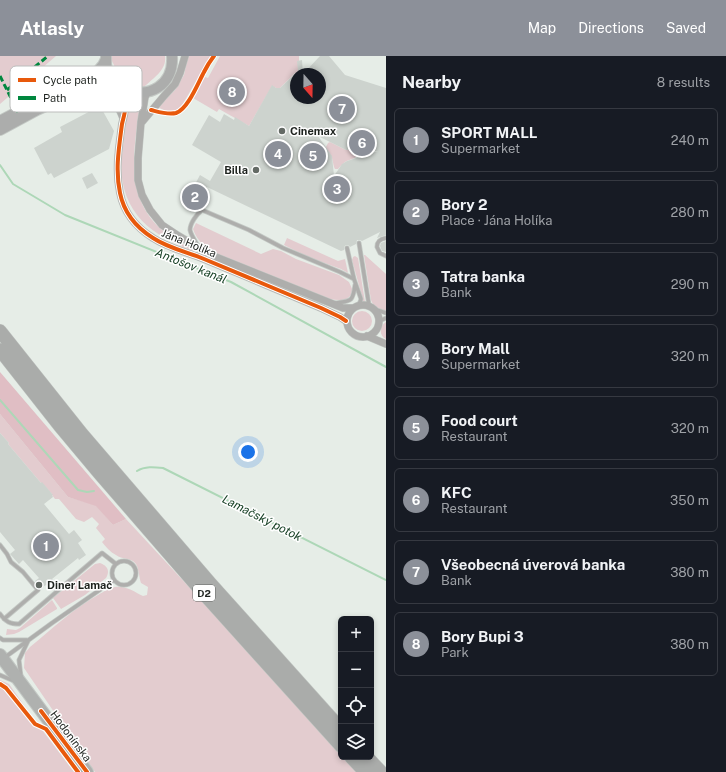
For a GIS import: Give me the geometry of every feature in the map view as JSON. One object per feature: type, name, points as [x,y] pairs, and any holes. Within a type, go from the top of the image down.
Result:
[{"type":"highway","name":"D2","points":[[0,331],[82,434],[184,554],[338,726]]},
{"type":"highway","name":"D2","points":[[0,350],[100,474],[209,600],[338,743]]},
{"type":"highway","points":[[354,760],[365,772]]},
{"type":"highway","points":[[370,760],[381,772]]},
{"type":"main road","points":[[142,92],[148,92],[158,88],[168,78],[172,68],[172,56]]},
{"type":"main road","points":[[0,121],[17,112]]},
{"type":"main road","points":[[0,130],[33,112]]},
{"type":"main road","name":"Hodonínska","points":[[1,658],[87,772]]},
{"type":"street","points":[[141,122],[175,84],[180,73],[184,56]]},
{"type":"street","name":"Jána Holíka","points":[[148,92],[145,97],[141,122],[138,180],[142,196],[150,210],[162,225],[211,255],[331,304],[343,308],[356,306]]},
{"type":"street","points":[[121,112],[123,118]]},
{"type":"street","name":"Jána Holíka","points":[[124,112],[117,172],[120,194],[124,208],[136,224],[153,238],[171,247],[202,258],[321,308],[346,321]]},
{"type":"street","points":[[367,336],[377,329],[383,319],[371,307],[356,306],[348,313],[346,321],[347,327],[352,333],[358,336],[367,336],[385,343]]},
{"type":"street","points":[[377,329],[379,336],[385,343]]},
{"type":"lane","points":[[199,248],[190,228],[198,213],[202,210],[249,230],[283,248],[354,279]]},
{"type":"lane","points":[[386,238],[381,239],[377,247],[380,253],[386,256]]},
{"type":"lane","points":[[359,243],[371,307],[386,313]]},
{"type":"lane","points":[[347,248],[355,284],[361,299],[356,306]]},
{"type":"lane","points":[[331,304],[349,301],[353,297],[355,284]]},
{"type":"lane","points":[[0,545],[11,562],[23,572],[38,590],[4,619]]},
{"type":"lane","points":[[0,614],[11,624],[19,624],[102,553],[116,564]]},
{"type":"lane","points":[[122,561],[130,562],[135,568],[136,575],[132,582],[125,585],[120,585],[114,580],[112,574],[113,567],[116,564],[122,561]]},
{"type":"lane","points":[[1,658],[114,580]]},
{"type":"lane","points":[[0,638],[4,640],[28,640]]},
{"type":"lane","points":[[22,685],[19,660],[28,640]]},
{"type":"lane","points":[[0,675],[22,685]]},
{"type":"shaded area","points":[[0,56],[56,56],[44,66],[10,66],[10,95],[0,104]]},
{"type":"shaded area","points":[[111,56],[165,56],[162,70],[144,87],[142,87],[142,66],[114,66]]},
{"type":"shaded area","points":[[188,56],[212,56],[181,107],[172,111],[161,109],[158,107],[175,90],[184,75]]},
{"type":"shaded area","points":[[220,56],[299,56],[299,68],[290,68],[290,78],[280,88],[272,86],[249,126],[219,109],[217,112],[193,98],[205,77],[208,78]]},
{"type":"shaded area","points":[[127,112],[139,112],[134,150],[134,168],[136,184],[141,200],[149,215],[161,229],[196,252],[166,239],[142,221],[133,209],[127,196],[122,181],[121,163]]},
{"type":"shaded area","points":[[330,142],[346,150],[356,150],[358,152],[357,155],[355,158],[344,163],[338,169],[335,169],[332,158],[326,147]]},
{"type":"shaded area","points":[[196,223],[261,254],[273,249],[281,251],[296,259],[339,275],[349,282],[353,291],[349,297],[344,300],[328,299],[244,266],[208,250],[194,232],[193,229]]},
{"type":"shaded area","points":[[287,238],[338,261],[345,259],[348,273],[308,257],[284,245]]},
{"type":"shaded area","points":[[364,255],[386,274],[386,311],[379,309],[372,303]]},
{"type":"shaded area","points":[[355,256],[358,258],[365,302],[361,302],[362,296],[352,260]]},
{"type":"shaded area","points":[[358,311],[366,311],[372,317],[372,325],[366,331],[358,331],[352,325],[352,317]]},
{"type":"shaded area","points":[[386,322],[386,339],[382,336],[381,328]]},
{"type":"shaded area","points":[[0,372],[126,519],[113,525],[96,506],[68,497],[0,414]]},
{"type":"shaded area","points":[[0,414],[68,497],[96,505],[113,525],[126,519],[338,748],[338,760],[349,760],[360,772],[95,772],[24,668],[25,653],[30,647],[71,613],[106,590],[115,587],[122,587],[130,589],[143,596],[147,595],[148,587],[141,583],[138,568],[134,562],[129,559],[118,557],[102,542],[105,539],[96,528],[99,524],[92,517],[84,522],[76,519],[59,499],[55,499],[0,433]]},
{"type":"shaded area","points":[[100,563],[108,569],[106,578],[85,595],[61,609],[53,598],[95,564]]},
{"type":"shaded area","points":[[52,600],[57,609],[19,632],[6,635],[7,629],[16,630],[20,628]]},
{"type":"shaded area","points":[[0,680],[9,684],[74,772],[0,772]]},
{"type":"building","points":[[320,56],[329,56],[345,75],[386,88],[386,235],[377,238],[380,232],[362,241],[357,240],[356,244],[350,247],[346,245],[344,250],[341,251],[207,187],[195,208],[185,203],[200,175],[210,181],[221,162],[192,145],[209,115],[220,122],[224,114],[234,120],[235,117],[249,126],[272,85],[276,88],[280,88],[290,79],[290,104],[326,104],[326,68],[309,68]],"holes":[[[318,136],[346,150],[378,151],[347,161],[342,164],[334,176],[332,156]]]},
{"type":"building","points":[[302,60],[303,68],[298,68],[297,61]]},
{"type":"building","points":[[89,112],[103,112],[114,131],[109,149],[54,178],[51,173],[48,175],[34,148],[62,132],[60,127]]},
{"type":"building","points":[[92,173],[98,183],[87,189],[82,178]]},
{"type":"building","points":[[386,241],[386,252],[382,251],[380,246],[381,243]]},
{"type":"building","points":[[0,433],[41,483],[42,482],[53,495],[53,497],[44,504],[69,534],[74,530],[82,540],[78,543],[86,555],[79,560],[78,558],[52,579],[54,582],[48,587],[46,585],[41,588],[35,581],[39,578],[23,560],[19,564],[10,554],[15,550],[0,532]]},
{"type":"waterway","name":"Antošov kanál","points":[[0,165],[13,184],[65,215],[231,282],[386,367]]},
{"type":"waterway","name":"Lamačský potok","points":[[0,400],[78,490],[87,492],[94,491]]},
{"type":"waterway","name":"Lamačský potok","points":[[137,471],[140,469],[153,467],[163,468],[386,580]]},
{"type":"marked path","points":[[36,66],[48,56]]},
{"type":"marked path","points":[[0,76],[10,96]]},
{"type":"cycle path","points":[[151,110],[170,114],[180,111],[189,101],[214,56]]},
{"type":"cycle path","points":[[125,112],[118,167],[120,193],[128,213],[142,230],[165,245],[204,259],[321,308],[346,321]]},
{"type":"cycle path","points":[[0,684],[6,688],[35,724],[46,729],[78,772]]},
{"type":"cycle path","points":[[41,711],[87,772]]},
{"type":"place","name":"Bory Bupi 3","points":[[232,92]]},
{"type":"place","name":"Všeobecná úverová banka","points":[[342,109]]},
{"type":"place","name":"Cinemax","points":[[282,131]]},
{"type":"place","name":"KFC","points":[[362,143]]},
{"type":"place","name":"Bory Mall","points":[[278,154]]},
{"type":"place","name":"Food court","points":[[313,156]]},
{"type":"place","name":"Billa","points":[[256,170]]},
{"type":"place","name":"Tatra banka","points":[[337,189]]},
{"type":"place","name":"Bory 2","points":[[195,197]]},
{"type":"place","name":"SPORT MALL","points":[[46,546]]},
{"type":"place","name":"Diner Lamač","points":[[39,585]]}]
